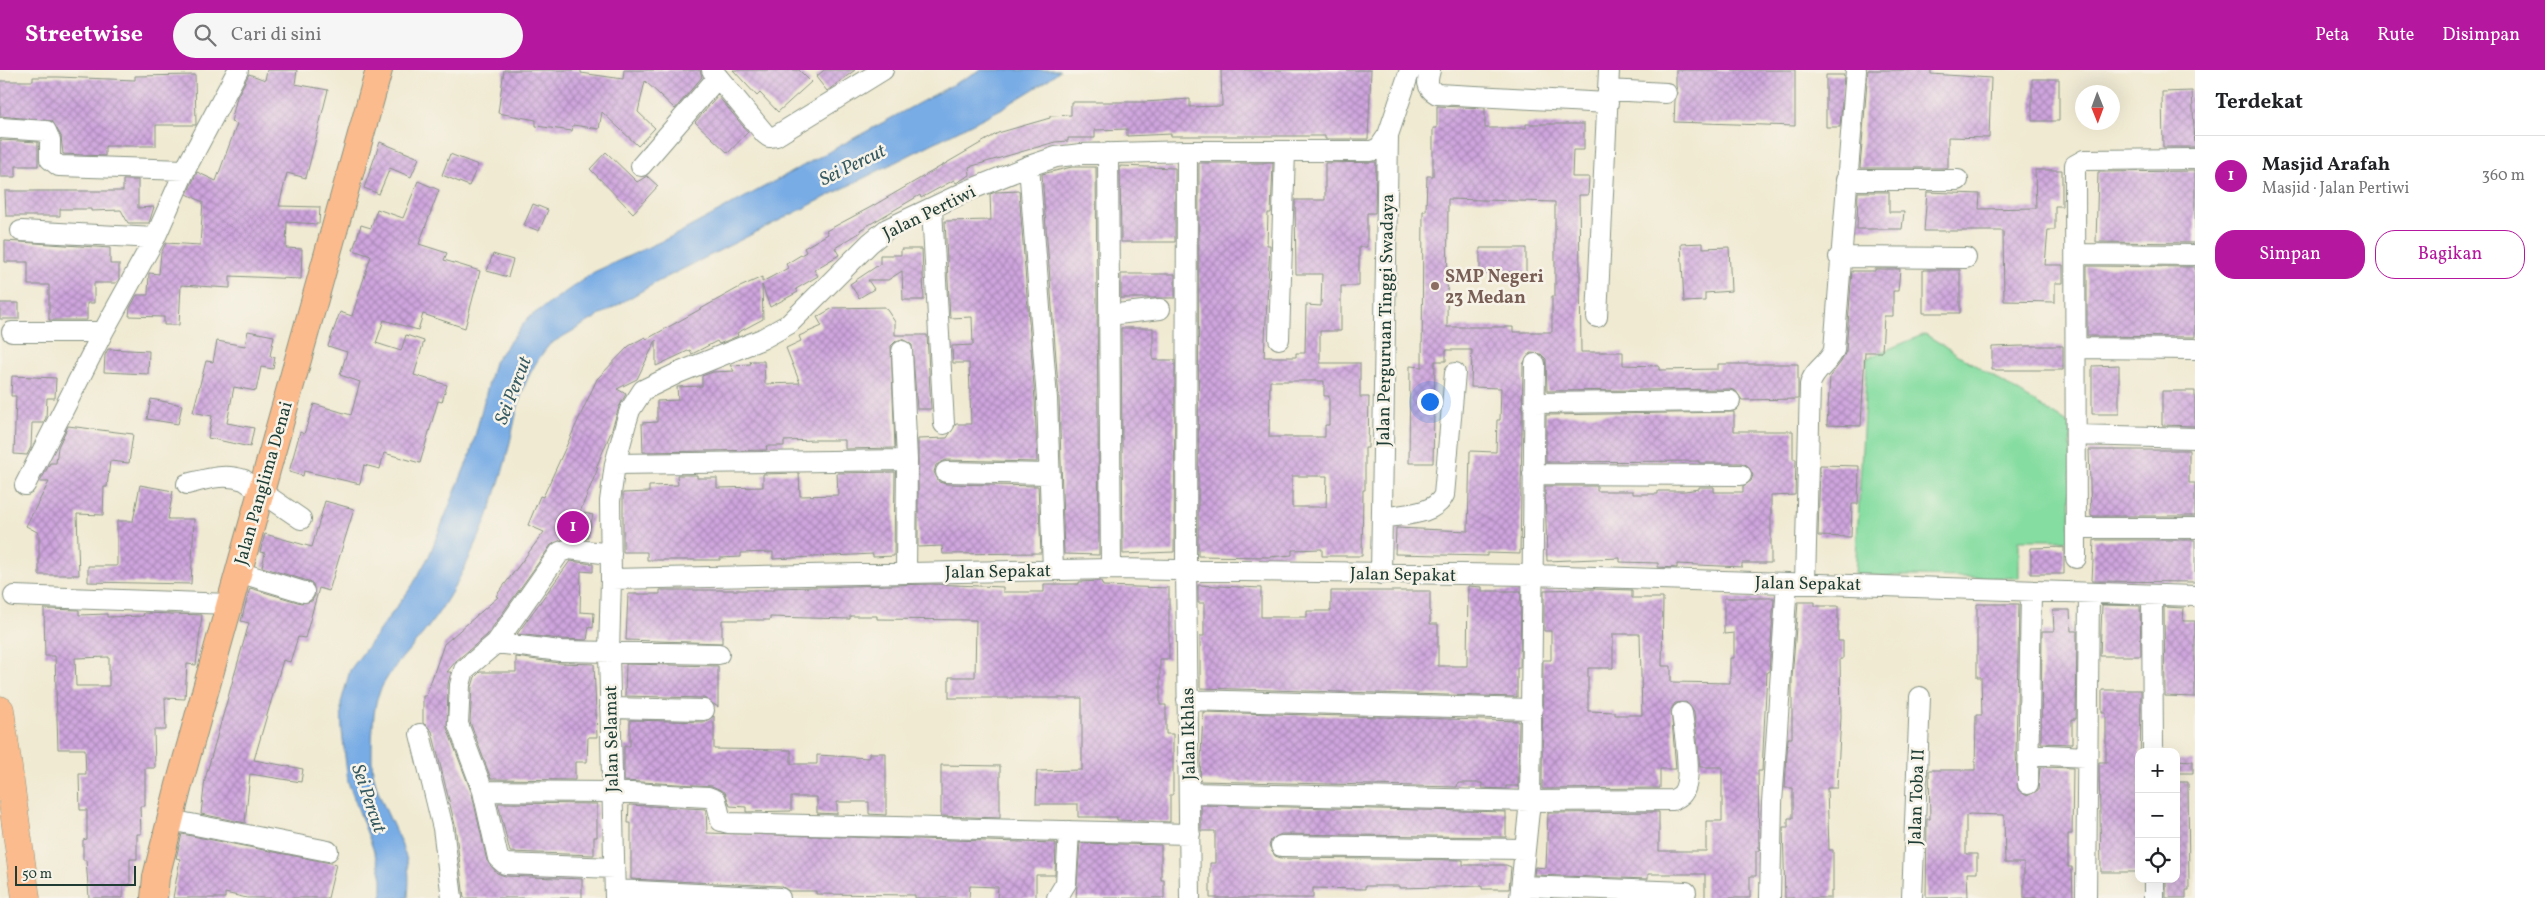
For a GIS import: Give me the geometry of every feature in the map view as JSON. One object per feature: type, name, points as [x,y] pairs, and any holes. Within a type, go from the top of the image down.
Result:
[{"type":"highway","points":[[0,710],[26,898]]},
{"type":"main road","name":"Jalan Panglima Denai","points":[[154,898],[156,878],[170,820],[228,604],[379,70]]},
{"type":"street","points":[[24,485],[103,332],[155,238],[185,170],[237,70]]},
{"type":"street","points":[[641,166],[715,74],[765,134],[773,137],[884,70]]},
{"type":"street","name":"Jalan Perguruan Tinggi Swadaya","points":[[1381,574],[1388,135],[1410,70]]},
{"type":"street","points":[[1430,70],[1427,84],[1430,90],[1437,94],[1608,97],[1666,93]]},
{"type":"street","points":[[1597,317],[1609,70]]},
{"type":"street","points":[[1770,898],[1772,803],[1796,583],[1810,386],[1813,376],[1828,361],[1834,350],[1839,257],[1856,70]]},
{"type":"street","points":[[0,128],[46,131],[50,140],[50,159],[59,166],[185,170]]},
{"type":"street","name":"Jalan Pertiwi","points":[[611,580],[610,501],[614,464],[630,410],[644,390],[678,372],[762,339],[783,327],[808,307],[870,243],[887,229],[1029,166],[1068,155],[1187,151],[1371,151],[1379,148],[1388,135]]},
{"type":"street","name":"Jalan Ikhlas","points":[[1187,151],[1186,569],[1190,898]]},
{"type":"street","points":[[1279,339],[1285,151]]},
{"type":"street","points":[[1108,153],[1111,569]]},
{"type":"street","points":[[2076,558],[2076,254],[2074,169],[2076,162],[2084,160],[2195,159]]},
{"type":"street","points":[[1029,166],[1047,398],[1053,570]]},
{"type":"street","points":[[1846,180],[1958,180]]},
{"type":"street","points":[[932,209],[944,424]]},
{"type":"street","points":[[22,231],[155,238]]},
{"type":"street","points":[[2076,254],[2195,255]]},
{"type":"street","points":[[1839,257],[1966,258]]},
{"type":"street","points":[[1109,315],[1160,309]]},
{"type":"street","points":[[12,332],[103,332]]},
{"type":"street","points":[[2076,348],[2195,349]]},
{"type":"street","points":[[902,352],[907,460],[906,573]]},
{"type":"street","points":[[1535,364],[1530,801],[1521,892],[1686,892]]},
{"type":"street","points":[[1382,518],[1432,509],[1441,502],[1444,495],[1455,373]]},
{"type":"street","points":[[1534,403],[1730,401]]},
{"type":"street","points":[[2076,435],[2195,438]]},
{"type":"street","points":[[614,464],[907,460]]},
{"type":"street","points":[[946,472],[1050,474]]},
{"type":"street","points":[[1533,474],[1741,475]]},
{"type":"street","points":[[187,484],[219,476],[244,480],[301,519]]},
{"type":"street","points":[[2076,528],[2195,528]]},
{"type":"street","points":[[611,554],[569,549],[560,552],[496,644],[468,665],[460,685],[458,724],[483,791],[498,858],[504,864],[614,868]]},
{"type":"street","name":"Jalan Sepakat","points":[[611,580],[1053,570],[1186,569],[1381,574],[1532,575],[2195,596]]},
{"type":"street","points":[[238,572],[304,592]]},
{"type":"street","name":"Jalan Selamat","points":[[611,580],[609,653],[615,894]]},
{"type":"street","points":[[2028,784],[2031,591]]},
{"type":"street","points":[[2086,898],[2089,593]]},
{"type":"street","points":[[14,596],[228,604]]},
{"type":"street","points":[[2152,596],[2153,748]]},
{"type":"street","points":[[496,644],[560,651],[719,654]]},
{"type":"street","name":"Jalan Toba II","points":[[1912,898],[1920,697]]},
{"type":"street","points":[[1187,700],[1532,709]]},
{"type":"street","points":[[610,708],[704,710]]},
{"type":"street","points":[[1189,793],[1530,801],[1662,802],[1677,798],[1686,787],[1688,773],[1682,713]]},
{"type":"street","points":[[420,734],[443,828],[452,898]]},
{"type":"street","points":[[2028,754],[2086,756]]},
{"type":"street","points":[[483,791],[612,792],[713,798],[717,803],[720,821],[724,822],[1190,834]]},
{"type":"street","points":[[170,820],[328,850]]},
{"type":"street","points":[[1058,898],[1066,883],[1069,831]]},
{"type":"street","points":[[1281,846],[1525,849]]},
{"type":"street","points":[[2154,883],[2154,898]]},
{"type":"street","points":[[615,894],[780,898]]},
{"type":"green space","points":[[1925,334],[2071,425],[2070,540],[2019,540],[2019,578],[1855,575],[1867,358]]},
{"type":"water","name":"Sei Percut","points":[[980,70],[1060,70],[1045,82],[1001,109],[659,281],[550,344],[539,358],[520,399],[496,493],[469,560],[444,605],[393,670],[383,685],[377,699],[374,714],[372,767],[379,793],[406,857],[409,877],[408,898],[382,898],[382,878],[378,862],[348,782],[341,703],[350,670],[412,586],[429,556],[471,452],[494,362],[528,318],[594,272],[677,234]]},
{"type":"building","points":[[267,70],[297,70],[295,84],[328,90],[306,178],[287,173],[279,206],[320,207],[319,224],[287,222],[286,248],[302,249],[301,279],[230,276],[230,288],[181,285],[179,325],[164,325],[164,317],[129,316],[130,308],[137,295],[148,295],[149,273],[159,274],[161,253],[166,243],[200,245],[203,202],[187,194],[197,172],[216,181],[237,124],[231,122],[237,97],[249,74],[265,80]]},
{"type":"building","points":[[504,70],[581,70],[581,73],[623,79],[624,70],[700,70],[702,77],[675,109],[645,81],[638,112],[655,128],[638,146],[602,112],[599,129],[573,125],[572,131],[536,126],[536,120],[498,113]]},
{"type":"building","points":[[733,70],[799,70],[811,82],[778,112],[760,93],[757,96]]},
{"type":"building","points":[[824,70],[855,70],[827,91],[816,77]]},
{"type":"building","points":[[1221,70],[1371,70],[1368,139],[1325,139],[1325,136],[1171,136],[1171,134],[1127,136],[1127,129],[1095,130],[1095,138],[1068,138],[1068,141],[1055,142],[969,167],[970,175],[956,183],[954,180],[921,198],[920,195],[860,230],[861,232],[835,248],[839,255],[814,270],[818,276],[796,289],[798,292],[770,307],[762,285],[763,319],[737,333],[738,336],[719,344],[717,341],[692,354],[690,350],[656,366],[656,340],[637,379],[617,389],[626,394],[619,407],[596,468],[598,468],[580,512],[593,515],[587,539],[566,538],[551,545],[487,635],[456,661],[447,672],[451,672],[448,684],[447,728],[472,794],[487,861],[497,873],[505,876],[582,879],[582,898],[464,898],[455,825],[432,731],[423,723],[423,696],[426,696],[444,644],[498,597],[496,596],[544,532],[528,525],[540,496],[543,497],[597,379],[629,346],[645,337],[647,339],[740,287],[762,277],[762,282],[788,268],[786,264],[806,252],[804,248],[828,234],[826,231],[998,133],[1050,118],[1050,116],[1071,115],[1071,102],[1145,102],[1190,99],[1190,107],[1222,106]]},
{"type":"building","points":[[1676,70],[1795,70],[1795,126],[1674,122],[1675,100],[1678,93]]},
{"type":"building","points":[[1868,70],[1931,70],[1931,74],[1991,78],[1989,138],[1948,137],[1948,168],[1860,168]]},
{"type":"building","points":[[195,75],[196,125],[156,125],[156,146],[105,146],[105,156],[63,154],[61,136],[52,121],[0,116],[0,81],[33,81],[33,77],[135,80],[135,76]]},
{"type":"building","points":[[1826,75],[1844,75],[1840,127],[1826,127]]},
{"type":"building","points":[[2032,79],[2059,79],[2059,121],[2032,121]]},
{"type":"building","points":[[2192,91],[2195,147],[2163,147],[2162,92]]},
{"type":"building","points":[[718,96],[748,132],[728,153],[695,122]]},
{"type":"building","points":[[1437,106],[1485,108],[1485,128],[1526,128],[1526,124],[1584,124],[1584,150],[1573,150],[1572,177],[1589,177],[1588,195],[1579,195],[1581,352],[1623,352],[1623,365],[1659,366],[1659,370],[1718,369],[1718,364],[1798,364],[1798,399],[1742,400],[1736,391],[1730,389],[1547,391],[1546,359],[1541,354],[1530,353],[1523,364],[1520,554],[1487,553],[1487,556],[1395,554],[1396,528],[1468,531],[1470,451],[1496,452],[1497,420],[1500,420],[1501,388],[1471,387],[1472,350],[1446,350],[1446,361],[1435,361],[1433,463],[1409,463],[1410,366],[1422,367],[1423,211],[1426,211],[1427,176],[1433,176],[1433,128],[1437,128]],"holes":[[[1448,199],[1555,202],[1555,296],[1552,296],[1552,332],[1513,332],[1513,327],[1447,327]]]},
{"type":"building","points":[[0,140],[38,142],[38,166],[16,166],[16,177],[0,177]]},
{"type":"building","points":[[380,142],[419,158],[411,177],[390,168],[379,194],[364,188]]},
{"type":"building","points":[[606,152],[637,182],[647,176],[658,186],[633,213],[590,169]]},
{"type":"building","points":[[450,154],[478,165],[469,186],[442,175]]},
{"type":"building","points":[[1376,162],[1375,213],[1367,213],[1367,247],[1359,247],[1359,286],[1341,286],[1341,331],[1320,331],[1320,363],[1360,363],[1360,397],[1369,397],[1368,448],[1365,448],[1365,490],[1363,490],[1362,556],[1322,556],[1322,549],[1292,550],[1292,555],[1269,557],[1198,556],[1199,163],[1273,163],[1271,213],[1268,213],[1267,245],[1270,245],[1264,357],[1296,357],[1296,353],[1305,353],[1306,305],[1321,306],[1322,274],[1296,274],[1295,200],[1325,200],[1325,163]],"holes":[[[1270,381],[1324,381],[1324,396],[1329,396],[1329,425],[1325,425],[1325,437],[1269,437]],[[1292,476],[1327,476],[1326,507],[1292,507]]]},
{"type":"building","points":[[1120,166],[1175,168],[1175,242],[1121,242]]},
{"type":"building","points":[[1072,167],[1096,167],[1099,555],[1064,554],[1059,398],[1042,174]]},
{"type":"building","points":[[2035,170],[2062,170],[2062,206],[2055,206],[2055,230],[2048,230],[2045,265],[2063,265],[2063,283],[2055,283],[2055,302],[2004,301],[2003,231],[1924,231],[1927,192],[1980,194],[1979,209],[2036,208]]},
{"type":"building","points":[[2195,171],[2195,243],[2096,242],[2098,172]]},
{"type":"building","points":[[123,180],[138,180],[138,208],[154,207],[149,223],[128,223],[121,210],[60,209],[60,216],[6,216],[5,191],[123,191]]},
{"type":"building","points":[[418,181],[439,190],[419,244],[447,253],[444,260],[480,271],[465,328],[423,314],[418,330],[384,320],[376,343],[401,351],[406,335],[424,341],[414,375],[447,385],[442,402],[438,401],[420,463],[384,453],[380,469],[364,465],[360,484],[304,471],[303,476],[289,472],[300,432],[304,434],[314,404],[351,415],[360,382],[340,375],[347,352],[328,346],[340,312],[352,316],[371,256],[353,250],[361,225],[371,228],[377,209],[403,218]]},
{"type":"building","points":[[1019,191],[1035,400],[1037,462],[946,460],[936,465],[934,472],[939,482],[946,484],[1038,486],[1041,553],[943,554],[942,546],[918,547],[918,439],[947,438],[956,424],[971,424],[969,363],[953,363],[952,346],[973,345],[972,317],[950,318],[945,221],[991,220],[990,194]]},
{"type":"building","points":[[1858,192],[1889,192],[1889,212],[1904,212],[1902,229],[1857,229]]},
{"type":"building","points":[[533,204],[548,210],[539,231],[524,225]]},
{"type":"building","points":[[5,241],[110,248],[110,264],[119,264],[119,279],[116,283],[94,283],[94,303],[87,303],[87,320],[49,320],[49,285],[28,285],[28,262],[5,262]]},
{"type":"building","points":[[1703,243],[1703,248],[1729,247],[1731,291],[1705,293],[1705,301],[1684,302],[1681,244]]},
{"type":"building","points":[[1480,248],[1526,248],[1526,272],[1480,272]]},
{"type":"building","points":[[901,249],[922,249],[924,300],[903,300],[902,271],[888,280],[868,280],[874,289],[859,298],[850,284],[880,264],[880,255],[901,255]]},
{"type":"building","points":[[493,254],[513,260],[508,277],[487,271]]},
{"type":"building","points":[[2087,266],[2195,267],[2195,337],[2087,336]]},
{"type":"building","points":[[1875,269],[1900,269],[1898,291],[1893,291],[1893,316],[1884,316],[1882,352],[1865,352],[1861,426],[1827,425],[1830,376],[1841,362],[1846,351],[1852,271],[1875,271]]},
{"type":"building","points":[[1923,270],[1960,270],[1960,313],[1923,313]]},
{"type":"building","points":[[1121,274],[1175,274],[1175,298],[1121,298]]},
{"type":"building","points":[[0,303],[19,303],[19,319],[0,319]]},
{"type":"building","points":[[885,307],[895,322],[895,335],[927,335],[931,409],[917,409],[912,345],[902,339],[896,341],[891,346],[895,448],[845,449],[845,440],[815,440],[784,441],[784,446],[766,446],[767,450],[643,452],[642,423],[657,422],[657,401],[678,400],[677,387],[702,386],[702,376],[713,372],[734,371],[730,365],[751,364],[750,361],[764,361],[765,384],[800,383],[786,348],[801,341],[799,336],[822,326],[817,317],[833,308]]},
{"type":"building","points":[[1121,328],[1153,328],[1153,360],[1175,360],[1174,552],[1123,554]]},
{"type":"building","points":[[248,331],[274,336],[270,356],[275,357],[273,369],[261,367],[256,391],[234,387],[227,423],[254,428],[250,447],[208,438],[212,416],[193,412],[206,361],[213,362],[217,341],[245,346]]},
{"type":"building","points":[[2063,346],[2063,370],[1992,370],[1992,347]]},
{"type":"building","points":[[108,349],[149,351],[148,374],[104,372],[105,355]]},
{"type":"building","points":[[2119,365],[2119,414],[2092,414],[2092,366]]},
{"type":"building","points":[[12,376],[56,378],[55,398],[47,398],[46,418],[43,423],[32,423],[31,447],[27,455],[14,454],[16,396],[11,396]]},
{"type":"building","points":[[2162,391],[2195,391],[2195,426],[2162,425]]},
{"type":"building","points":[[151,399],[182,405],[178,424],[147,419]]},
{"type":"building","points":[[1734,412],[1734,431],[1793,431],[1793,459],[1796,459],[1795,495],[1771,496],[1771,563],[1742,563],[1742,567],[1677,564],[1677,568],[1658,567],[1658,563],[1620,562],[1620,558],[1547,561],[1545,486],[1597,486],[1597,491],[1633,491],[1633,494],[1658,494],[1658,491],[1685,491],[1699,489],[1699,487],[1714,487],[1714,492],[1743,492],[1743,486],[1751,481],[1753,475],[1747,465],[1741,463],[1699,463],[1699,461],[1546,462],[1546,415]]},
{"type":"building","points":[[68,426],[133,434],[129,463],[110,461],[107,487],[104,487],[103,515],[77,514],[79,575],[39,575],[39,533],[26,526],[49,482],[40,482],[50,463],[56,463],[58,447]]},
{"type":"building","points":[[2089,450],[2189,450],[2189,483],[2195,483],[2195,516],[2091,516]]},
{"type":"building","points":[[1820,465],[1859,466],[1858,504],[1852,504],[1851,537],[1818,536]]},
{"type":"building","points":[[895,472],[894,556],[873,557],[873,554],[773,559],[773,552],[741,553],[741,557],[720,558],[720,560],[647,560],[647,552],[623,552],[623,493],[649,492],[649,486],[678,485],[677,475],[717,478],[717,488],[763,487],[763,474],[799,473],[800,496],[838,495],[837,473]]},
{"type":"building","points":[[140,485],[173,491],[168,519],[194,519],[191,584],[88,582],[88,566],[117,566],[117,521],[133,521]]},
{"type":"building","points":[[325,501],[354,509],[329,591],[319,588],[305,638],[298,637],[290,662],[283,660],[254,760],[303,769],[301,782],[250,774],[245,823],[201,814],[205,779],[249,623],[241,621],[250,588],[301,603],[312,601],[315,595],[313,584],[308,581],[262,567],[265,553],[260,552],[265,534],[312,547]]},
{"type":"building","points":[[2094,540],[2195,540],[2195,582],[2092,581]]},
{"type":"building","points":[[2064,547],[2064,574],[2031,574],[2031,548]]},
{"type":"building","points":[[570,561],[593,564],[593,572],[581,571],[580,612],[594,613],[593,628],[589,627],[587,640],[517,634]]},
{"type":"building","points":[[1101,581],[1103,586],[1169,588],[1169,659],[1160,659],[1160,705],[1166,705],[1166,734],[1173,734],[1173,795],[1170,795],[1170,822],[1117,820],[1117,817],[1078,817],[1078,804],[1036,804],[1037,771],[1082,770],[1082,698],[949,698],[949,677],[975,677],[976,620],[877,619],[877,616],[850,616],[850,619],[770,617],[770,620],[722,620],[722,643],[626,640],[628,594],[660,594],[660,590],[774,590],[774,588],[932,584],[1003,587],[1003,592],[1044,592],[1044,584],[1079,584],[1079,582]]},
{"type":"building","points":[[1198,585],[1261,588],[1261,617],[1307,617],[1307,611],[1331,611],[1331,591],[1430,591],[1430,624],[1438,624],[1438,666],[1467,666],[1468,586],[1482,587],[1482,591],[1521,591],[1520,668],[1517,668],[1517,697],[1200,688],[1200,636],[1204,636],[1204,603],[1198,603]]},
{"type":"building","points":[[1544,590],[1632,590],[1632,598],[1663,598],[1662,666],[1671,666],[1671,682],[1730,683],[1730,658],[1734,658],[1734,633],[1724,634],[1724,598],[1774,598],[1769,672],[1767,672],[1762,771],[1758,771],[1759,851],[1756,851],[1756,876],[1750,876],[1750,898],[1705,898],[1705,874],[1648,874],[1648,879],[1534,875],[1535,867],[1546,868],[1548,813],[1659,812],[1659,851],[1706,851],[1706,821],[1722,821],[1722,767],[1700,767],[1694,712],[1686,702],[1675,703],[1671,709],[1676,769],[1660,769],[1660,788],[1542,789],[1543,660],[1551,660],[1551,631],[1544,631]],"holes":[[[1613,634],[1640,634],[1642,715],[1615,715],[1615,712],[1588,711],[1588,668],[1613,668]]]},
{"type":"building","points":[[1798,602],[1815,602],[1815,606],[1838,606],[1838,641],[1843,641],[1843,659],[1840,659],[1841,717],[1837,788],[1827,788],[1829,850],[1833,850],[1833,891],[1831,891],[1831,898],[1785,898],[1783,827],[1788,827],[1788,818],[1793,818],[1793,788],[1785,788],[1788,738],[1792,738],[1792,678]]},
{"type":"building","points":[[1977,604],[2019,604],[2016,754],[2018,790],[2027,796],[2038,790],[2040,767],[2073,768],[2072,834],[2068,834],[2068,867],[2072,867],[2073,898],[2024,898],[2024,863],[2005,863],[2004,815],[1969,814],[1966,816],[1966,854],[1977,854],[1977,873],[1967,873],[1968,897],[1926,898],[1927,819],[1930,819],[1929,770],[1975,770],[1976,715],[1982,715],[1981,677],[1977,677]]},
{"type":"building","points":[[2102,605],[2140,606],[2141,656],[2100,656]]},
{"type":"building","points":[[2164,607],[2184,608],[2183,621],[2195,621],[2195,697],[2165,696]]},
{"type":"building","points":[[44,609],[79,610],[79,615],[107,614],[107,617],[143,616],[144,613],[202,615],[196,665],[187,664],[185,699],[165,698],[166,730],[154,730],[155,768],[145,768],[145,806],[140,806],[141,834],[137,834],[137,859],[130,859],[130,885],[123,885],[123,898],[89,898],[86,860],[83,860],[83,840],[87,839],[87,810],[80,810],[79,774],[86,774],[85,749],[58,749],[55,656],[45,656]],"holes":[[[109,657],[109,686],[76,686],[75,658]]]},
{"type":"building","points":[[2053,610],[2070,610],[2071,631],[2077,631],[2076,719],[2072,719],[2072,744],[2041,743],[2042,631],[2054,631]]},
{"type":"building","points":[[516,657],[559,663],[594,664],[597,737],[588,737],[587,762],[575,762],[575,780],[491,779],[470,722],[472,687],[475,677],[480,672],[516,672]]},
{"type":"building","points":[[626,664],[718,666],[718,707],[704,698],[625,696]]},
{"type":"building","points":[[2102,690],[2141,690],[2140,748],[2135,748],[2135,872],[2101,872],[2099,762],[2106,762],[2106,713],[2102,713]]},
{"type":"building","points":[[1203,712],[1519,721],[1518,786],[1506,786],[1506,789],[1482,788],[1482,783],[1458,783],[1457,787],[1200,781]]},
{"type":"building","points":[[714,716],[714,749],[791,750],[791,764],[817,764],[817,755],[869,758],[869,753],[886,753],[886,815],[869,814],[869,802],[837,802],[837,814],[817,813],[817,797],[791,797],[791,811],[746,812],[746,807],[730,806],[725,792],[712,786],[624,781],[624,746],[630,746],[630,720],[704,722]]},
{"type":"building","points":[[2180,760],[2193,761],[2193,773],[2180,773]]},
{"type":"building","points":[[941,765],[1000,766],[1000,818],[941,816]]},
{"type":"building","points":[[2180,782],[2188,782],[2189,890],[2186,890],[2186,898],[2166,898],[2166,883],[2180,883]]},
{"type":"building","points":[[498,803],[597,804],[597,837],[594,837],[594,855],[510,852]]},
{"type":"building","points":[[629,805],[706,809],[707,833],[1056,843],[1055,875],[1036,875],[1036,898],[997,898],[998,887],[970,886],[969,898],[915,898],[915,895],[816,894],[816,891],[789,891],[781,886],[631,879],[631,823],[628,823]]},
{"type":"building","points":[[1201,805],[1506,812],[1506,837],[1281,834],[1271,840],[1269,846],[1275,856],[1281,858],[1463,860],[1463,865],[1506,865],[1511,867],[1509,889],[1482,889],[1482,886],[1399,888],[1399,886],[1365,886],[1365,889],[1313,888],[1313,898],[1210,898],[1210,863],[1215,863],[1215,831],[1201,831]]},
{"type":"building","points":[[182,834],[336,864],[328,898],[247,898],[225,893],[225,898],[173,898],[180,859],[176,858]]},
{"type":"building","points":[[1080,843],[1161,845],[1161,880],[1164,880],[1164,898],[1076,898]]},
{"type":"place","name":"SMP Negeri 23 Medan","points":[[1435,286]]},
{"type":"place","name":"Masjid Arafah","points":[[573,527]]}]
